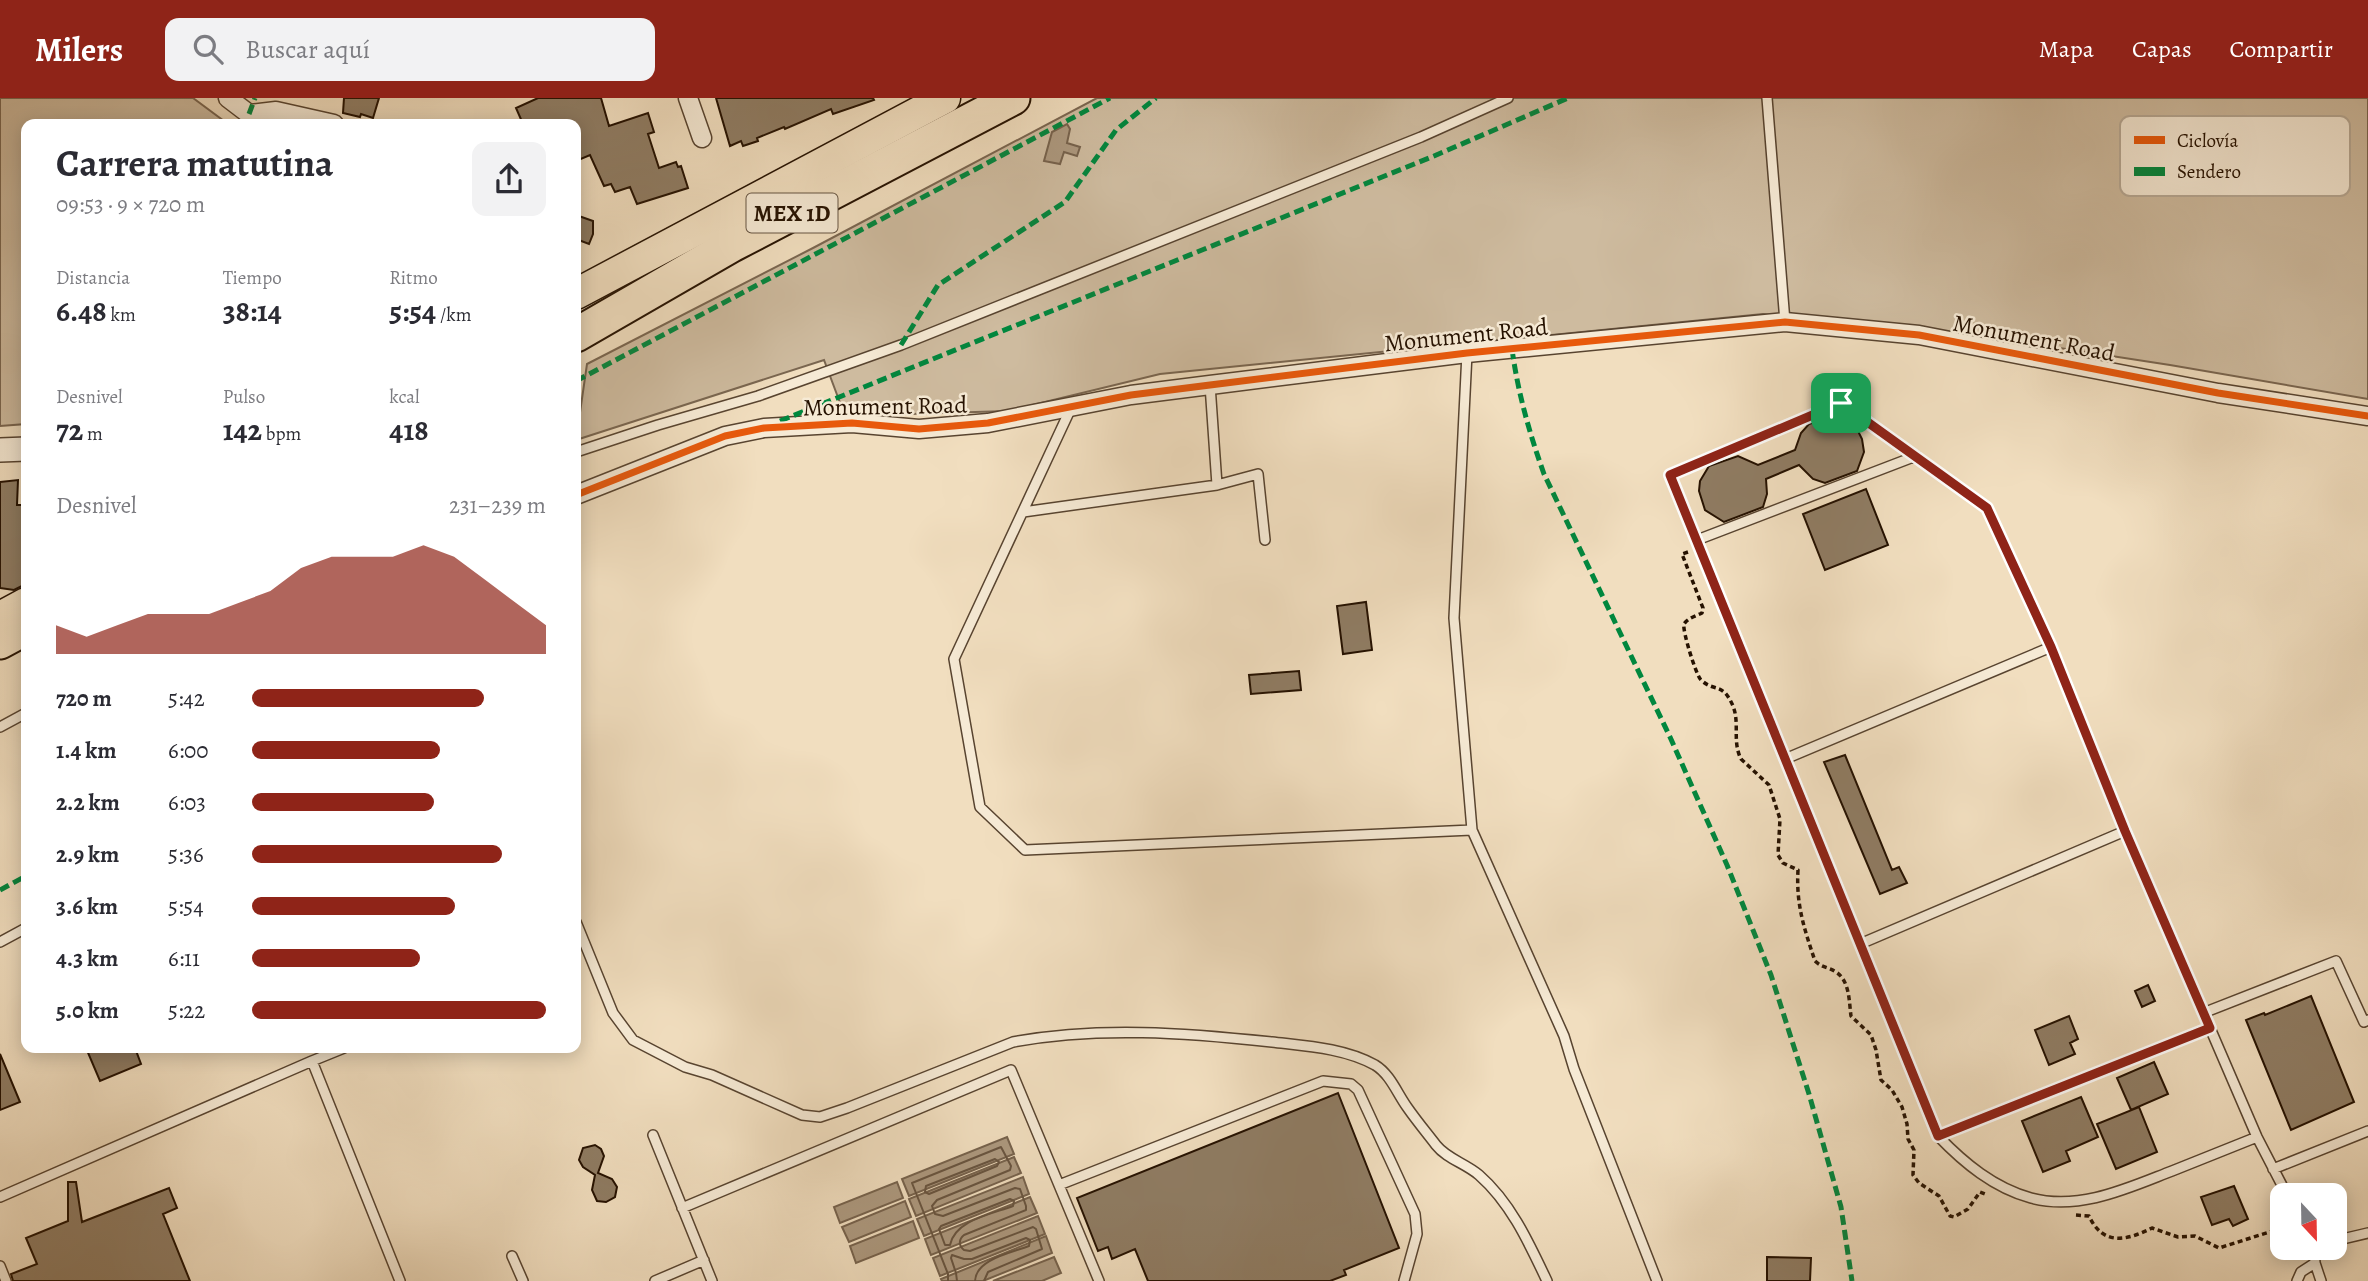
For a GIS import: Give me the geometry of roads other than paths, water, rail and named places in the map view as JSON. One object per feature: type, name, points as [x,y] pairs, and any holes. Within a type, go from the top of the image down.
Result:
[{"type":"highway","name":"MEX 1D","points":[[581,291],[945,98]]},
{"type":"highway","points":[[581,307],[965,98]]},
{"type":"highway","points":[[581,320],[910,140],[997,98]]},
{"type":"highway","name":"MEX 1D","points":[[581,332],[732,245],[1013,98]]},
{"type":"highway","points":[[0,617],[21,606]]},
{"type":"highway","points":[[0,628],[21,617]]},
{"type":"highway","points":[[0,642],[21,631]]},
{"type":"highway","points":[[0,653],[21,642]]},
{"type":"street","points":[[228,98],[248,119],[276,111],[312,119]]},
{"type":"street","points":[[688,98],[702,138]]},
{"type":"street","name":"Monument Road","points":[[581,493],[725,436],[764,428],[852,423],[919,429],[988,424],[1131,395],[1467,353],[1785,322],[1919,335],[2218,393],[2368,416]]},
{"type":"street","points":[[0,450],[21,449]]},
{"type":"lane","points":[[581,450],[758,396],[911,341],[1421,137],[1508,98]]},
{"type":"lane","points":[[1767,98],[1785,322]]},
{"type":"lane","points":[[1467,353],[1454,618],[1472,830],[1564,1035],[1574,1069],[1657,1281]]},
{"type":"lane","points":[[1210,385],[1217,485]]},
{"type":"lane","points":[[2257,1137],[2111,1195],[2060,1202],[2032,1198],[1987,1178],[1961,1159],[1938,1136],[1670,475],[1841,403],[1987,508],[2051,647],[2125,831],[2257,1137],[2280,1183]]},
{"type":"lane","points":[[1071,407],[954,659],[980,807],[1025,850],[1472,830]]},
{"type":"lane","points":[[1698,544],[1916,456]]},
{"type":"lane","points":[[1023,512],[1217,485],[1258,474],[1265,540]]},
{"type":"lane","points":[[1785,759],[2051,647]]},
{"type":"lane","points":[[0,727],[21,716]]},
{"type":"lane","points":[[1860,944],[2125,831]]},
{"type":"lane","points":[[0,942],[21,931]]},
{"type":"lane","points":[[581,934],[613,1013],[633,1040],[685,1067],[712,1075],[802,1115],[820,1117],[1013,1042],[1030,1039],[1116,1032],[1216,1036],[1327,1049],[1376,1065],[1389,1078],[1441,1151],[1478,1174],[1509,1210],[1525,1234],[1547,1281]]},
{"type":"lane","points":[[2203,1013],[2336,961],[2364,1022],[2368,1020]]},
{"type":"lane","points":[[1938,1136],[2210,1028]]},
{"type":"lane","points":[[0,1197],[332,1053]]},
{"type":"lane","points":[[312,1061],[400,1281]]},
{"type":"lane","points":[[682,1208],[1011,1070],[1099,1281]]},
{"type":"lane","points":[[1059,1185],[1323,1081],[1351,1084],[1358,1090],[1415,1214],[1417,1234],[1404,1281]]},
{"type":"lane","points":[[2273,1170],[2368,1131]]},
{"type":"lane","points":[[653,1135],[712,1281]]},
{"type":"lane","points":[[2347,1238],[2368,1233]]},
{"type":"lane","points":[[512,1256],[523,1281]]},
{"type":"lane","points":[[655,1281],[704,1260]]},
{"type":"lane","points":[[2315,1260],[2321,1281]]},
{"type":"lane","points":[[2297,1281],[2301,1272],[2315,1263]]},
{"type":"lane","points":[[0,1266],[5,1281]]},
{"type":"water","points":[[1067,124],[1070,129],[1067,143],[1080,147],[1077,156],[1064,152],[1060,164],[1044,161],[1052,132]]},
{"type":"water","points":[[1007,1137],[1014,1154],[909,1196],[902,1179]]},
{"type":"water","points":[[1014,1157],[1021,1173],[916,1216],[909,1199]]},
{"type":"water","points":[[1023,1177],[1029,1194],[924,1236],[917,1219]]},
{"type":"water","points":[[897,1182],[903,1198],[840,1223],[834,1207]]},
{"type":"water","points":[[1030,1197],[1037,1213],[931,1255],[925,1239]]},
{"type":"water","points":[[905,1201],[911,1217],[849,1242],[842,1227]]},
{"type":"water","points":[[1038,1216],[1045,1234],[940,1276],[933,1258]]},
{"type":"water","points":[[913,1221],[919,1238],[856,1263],[850,1246]]},
{"type":"water","points":[[1046,1236],[1052,1253],[983,1281],[941,1279]]},
{"type":"water","points":[[1054,1257],[1061,1273],[1042,1281],[993,1281]]}]
